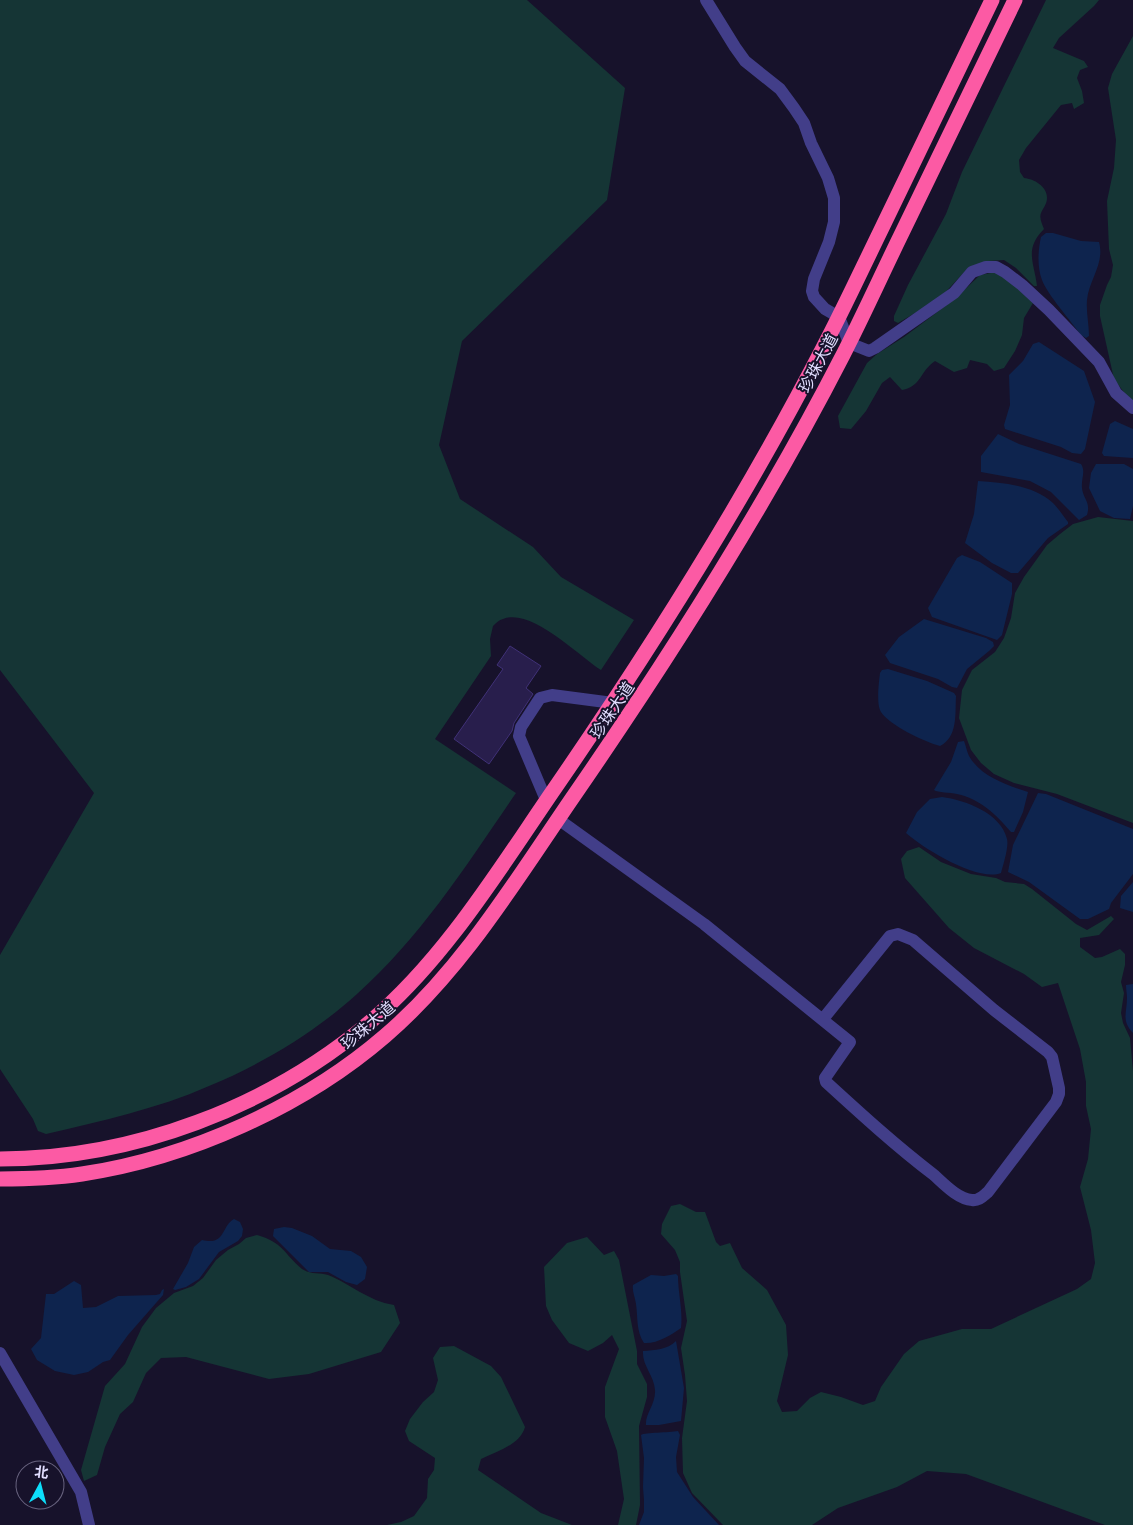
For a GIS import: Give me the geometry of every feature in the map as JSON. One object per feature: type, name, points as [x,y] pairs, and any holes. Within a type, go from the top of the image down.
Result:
[{"type":"highway","name":"珍珠大道","points":[[0,1159],[30,1159],[80,1154],[124,1145],[217,1114],[262,1094],[342,1044],[372,1020],[421,971],[482,894],[613,704],[679,601],[748,484],[824,348],[992,0]]},
{"type":"highway","name":"珍珠大道","points":[[0,1179],[32,1179],[82,1174],[129,1165],[225,1133],[271,1112],[316,1086],[386,1035],[436,984],[467,948],[499,905],[639,702],[697,611],[771,485],[849,343],[1014,0]]},
{"type":"street","points":[[706,0],[746,61],[780,89],[794,108],[804,123],[811,143],[828,178],[834,198],[834,222],[829,242],[814,279],[812,291],[814,298],[825,309],[839,317],[849,343],[869,351],[875,348],[954,293],[972,272],[986,267],[996,267],[1006,272],[1049,310],[1099,362],[1116,393],[1133,408]]},
{"type":"street","points":[[546,800],[519,736],[521,727],[540,698],[552,695],[613,704]]},
{"type":"street","points":[[558,819],[704,924],[850,1042],[825,1078],[826,1082],[910,1157],[953,1191],[974,1201],[980,1199],[988,1192],[1056,1102],[1059,1094],[1052,1057],[1048,1052],[994,1010],[913,940],[898,934],[890,936],[823,1019]]},
{"type":"street","points":[[0,1353],[81,1492],[89,1525]]},
{"type":"street","points":[[0,1364],[76,1494],[83,1525]]},
{"type":"green space","points":[[0,0],[527,0],[625,88],[607,200],[462,341],[439,445],[460,499],[533,547],[561,577],[634,620],[601,670],[541,626],[527,620],[514,617],[503,619],[493,626],[490,639],[491,656],[435,739],[516,793],[423,924],[380,972],[357,994],[323,1022],[287,1046],[268,1058],[229,1077],[149,1108],[46,1134],[38,1131],[33,1119],[0,1069],[0,955],[94,793],[0,670]]},
{"type":"green space","points":[[1046,0],[1099,0],[1059,38],[1053,48],[1084,61],[1088,67],[1080,70],[1077,78],[1084,103],[1074,109],[1072,103],[1061,105],[1026,148],[1019,160],[1020,172],[1024,178],[1039,184],[1045,190],[1047,198],[1040,215],[1044,229],[1038,236],[1032,249],[1037,286],[1034,286],[1016,268],[1004,260],[989,261],[969,267],[939,299],[898,323],[894,321],[894,316],[908,285],[946,214],[962,172]]},
{"type":"green space","points":[[1133,36],[1133,400],[1126,395],[1114,379],[1100,316],[1100,305],[1111,277],[1113,265],[1109,249],[1107,201],[1114,168],[1116,140],[1108,88],[1112,74]]},
{"type":"green space","points":[[996,272],[1004,276],[1033,303],[1024,318],[1022,335],[1015,351],[1004,368],[994,371],[987,364],[970,360],[967,368],[954,372],[935,361],[913,386],[902,390],[890,377],[882,383],[866,411],[851,429],[840,428],[838,416],[867,363],[956,298],[980,275]]},
{"type":"green space","points":[[1098,517],[1133,521],[1133,823],[1057,794],[1014,783],[994,774],[981,763],[971,750],[959,718],[962,690],[972,670],[995,652],[1004,638],[1011,618],[1015,593],[1024,577],[1047,545],[1060,534],[1073,524]]},
{"type":"green space","points":[[919,847],[941,862],[971,874],[996,878],[1005,882],[1024,884],[1076,924],[1087,930],[1111,916],[1114,919],[1099,935],[1080,938],[1080,947],[1095,958],[1120,949],[1125,954],[1125,965],[1121,982],[1124,993],[1121,1013],[1123,1023],[1130,1038],[1133,1071],[1133,1525],[1105,1525],[966,1474],[927,1471],[897,1487],[838,1508],[812,1525],[723,1525],[692,1493],[683,1473],[682,1438],[687,1401],[681,1348],[687,1321],[680,1262],[675,1250],[661,1234],[662,1224],[671,1206],[680,1204],[696,1212],[705,1212],[716,1242],[720,1246],[730,1243],[742,1268],[767,1290],[786,1325],[788,1355],[777,1401],[782,1412],[797,1411],[810,1398],[821,1392],[863,1405],[875,1401],[881,1387],[904,1354],[919,1341],[962,1329],[991,1329],[1077,1289],[1091,1279],[1095,1263],[1091,1230],[1080,1187],[1088,1159],[1091,1129],[1086,1106],[1086,1082],[1080,1049],[1058,983],[1042,987],[1024,974],[974,948],[949,928],[905,878],[901,859],[907,851]]},
{"type":"green space","points":[[257,1235],[273,1241],[305,1271],[328,1275],[376,1300],[394,1305],[400,1323],[381,1352],[309,1374],[269,1379],[186,1357],[161,1358],[146,1373],[133,1402],[120,1414],[105,1447],[97,1475],[84,1481],[81,1470],[105,1386],[125,1364],[142,1327],[156,1308],[174,1293],[193,1286],[203,1278],[216,1260],[228,1250],[246,1238]]},
{"type":"green space","points":[[587,1237],[604,1255],[614,1251],[619,1260],[637,1351],[637,1364],[647,1384],[647,1397],[639,1426],[640,1505],[636,1525],[618,1525],[624,1499],[617,1451],[605,1417],[605,1387],[619,1349],[612,1335],[603,1343],[588,1351],[569,1343],[552,1320],[546,1306],[544,1267],[567,1243]]},
{"type":"green space","points":[[454,1346],[491,1366],[501,1377],[525,1427],[513,1443],[481,1459],[478,1470],[541,1513],[572,1525],[387,1525],[401,1522],[414,1516],[427,1498],[428,1479],[434,1470],[435,1458],[409,1441],[405,1431],[410,1419],[423,1402],[434,1392],[438,1380],[433,1358],[440,1347]]},
{"type":"water","points":[[1046,233],[1053,233],[1081,241],[1099,242],[1100,257],[1088,292],[1089,336],[1086,338],[1081,335],[1060,308],[1042,280],[1039,270],[1039,253],[1041,237]]},
{"type":"water","points":[[1039,342],[1084,371],[1095,402],[1085,449],[1081,454],[1072,453],[1061,447],[1005,429],[1004,425],[1010,405],[1009,375],[1023,361],[1033,344]]},
{"type":"water","points":[[1115,421],[1133,429],[1133,458],[1104,456],[1102,453],[1110,424]]},
{"type":"water","points":[[998,434],[1019,444],[1081,464],[1083,472],[1082,488],[1088,507],[1087,515],[1079,520],[1051,492],[1030,481],[981,472],[981,456]]},
{"type":"water","points":[[1096,464],[1124,464],[1133,469],[1133,506],[1130,519],[1114,518],[1100,511],[1089,488],[1091,473]]},
{"type":"water","points":[[978,481],[1008,484],[1036,492],[1053,503],[1068,522],[1068,524],[1048,538],[1018,573],[1011,573],[992,563],[965,543],[974,514]]},
{"type":"water","points":[[962,555],[980,562],[1012,583],[1012,594],[1002,635],[997,640],[932,617],[928,608],[957,558]]},
{"type":"water","points":[[924,619],[986,638],[993,642],[994,646],[967,669],[957,688],[938,679],[890,663],[885,655],[899,637]]},
{"type":"water","points":[[888,669],[927,681],[954,693],[956,696],[953,731],[946,742],[940,746],[917,737],[891,722],[881,712],[878,699],[880,673],[882,670]]},
{"type":"water","points":[[964,741],[969,756],[980,770],[995,779],[1028,792],[1023,812],[1014,832],[1011,832],[980,803],[965,796],[934,790],[951,762],[958,742]]},
{"type":"water","points":[[1038,793],[1046,794],[1133,829],[1133,874],[1111,903],[1109,909],[1088,919],[1080,919],[1029,882],[1008,872],[1013,845]]},
{"type":"water","points":[[942,797],[961,801],[981,809],[998,822],[1007,839],[1006,856],[1001,873],[991,875],[966,869],[938,855],[906,833],[917,812],[930,799]]},
{"type":"water","points":[[1133,882],[1133,912],[1120,908],[1121,896]]},
{"type":"water","points":[[1133,984],[1133,1033],[1126,1020],[1126,985]]},
{"type":"water","points":[[234,1219],[240,1222],[243,1229],[242,1236],[238,1241],[219,1252],[199,1279],[186,1287],[173,1289],[188,1263],[194,1247],[202,1240],[210,1241],[219,1238]]},
{"type":"water","points":[[284,1227],[312,1236],[330,1249],[351,1251],[361,1257],[367,1267],[365,1279],[357,1285],[346,1282],[328,1272],[309,1272],[273,1236],[274,1229]]},
{"type":"water","points":[[676,1274],[678,1276],[681,1328],[659,1341],[644,1343],[638,1329],[633,1285],[651,1275],[664,1276]]},
{"type":"water","points":[[74,1281],[81,1285],[83,1308],[96,1307],[118,1296],[156,1295],[160,1294],[164,1289],[163,1295],[128,1335],[110,1360],[103,1362],[88,1372],[74,1375],[55,1371],[37,1360],[31,1349],[41,1338],[46,1294],[54,1294]]},
{"type":"water","points":[[676,1341],[684,1388],[681,1421],[646,1425],[654,1400],[655,1390],[653,1380],[644,1361],[643,1351],[665,1348]]},
{"type":"water","points":[[678,1431],[680,1435],[676,1457],[677,1472],[693,1497],[719,1525],[639,1525],[644,1512],[644,1458],[641,1435]]},
{"type":"building","points":[[510,646],[541,666],[526,688],[533,694],[514,723],[512,731],[489,764],[454,739],[503,669],[497,665]]}]
